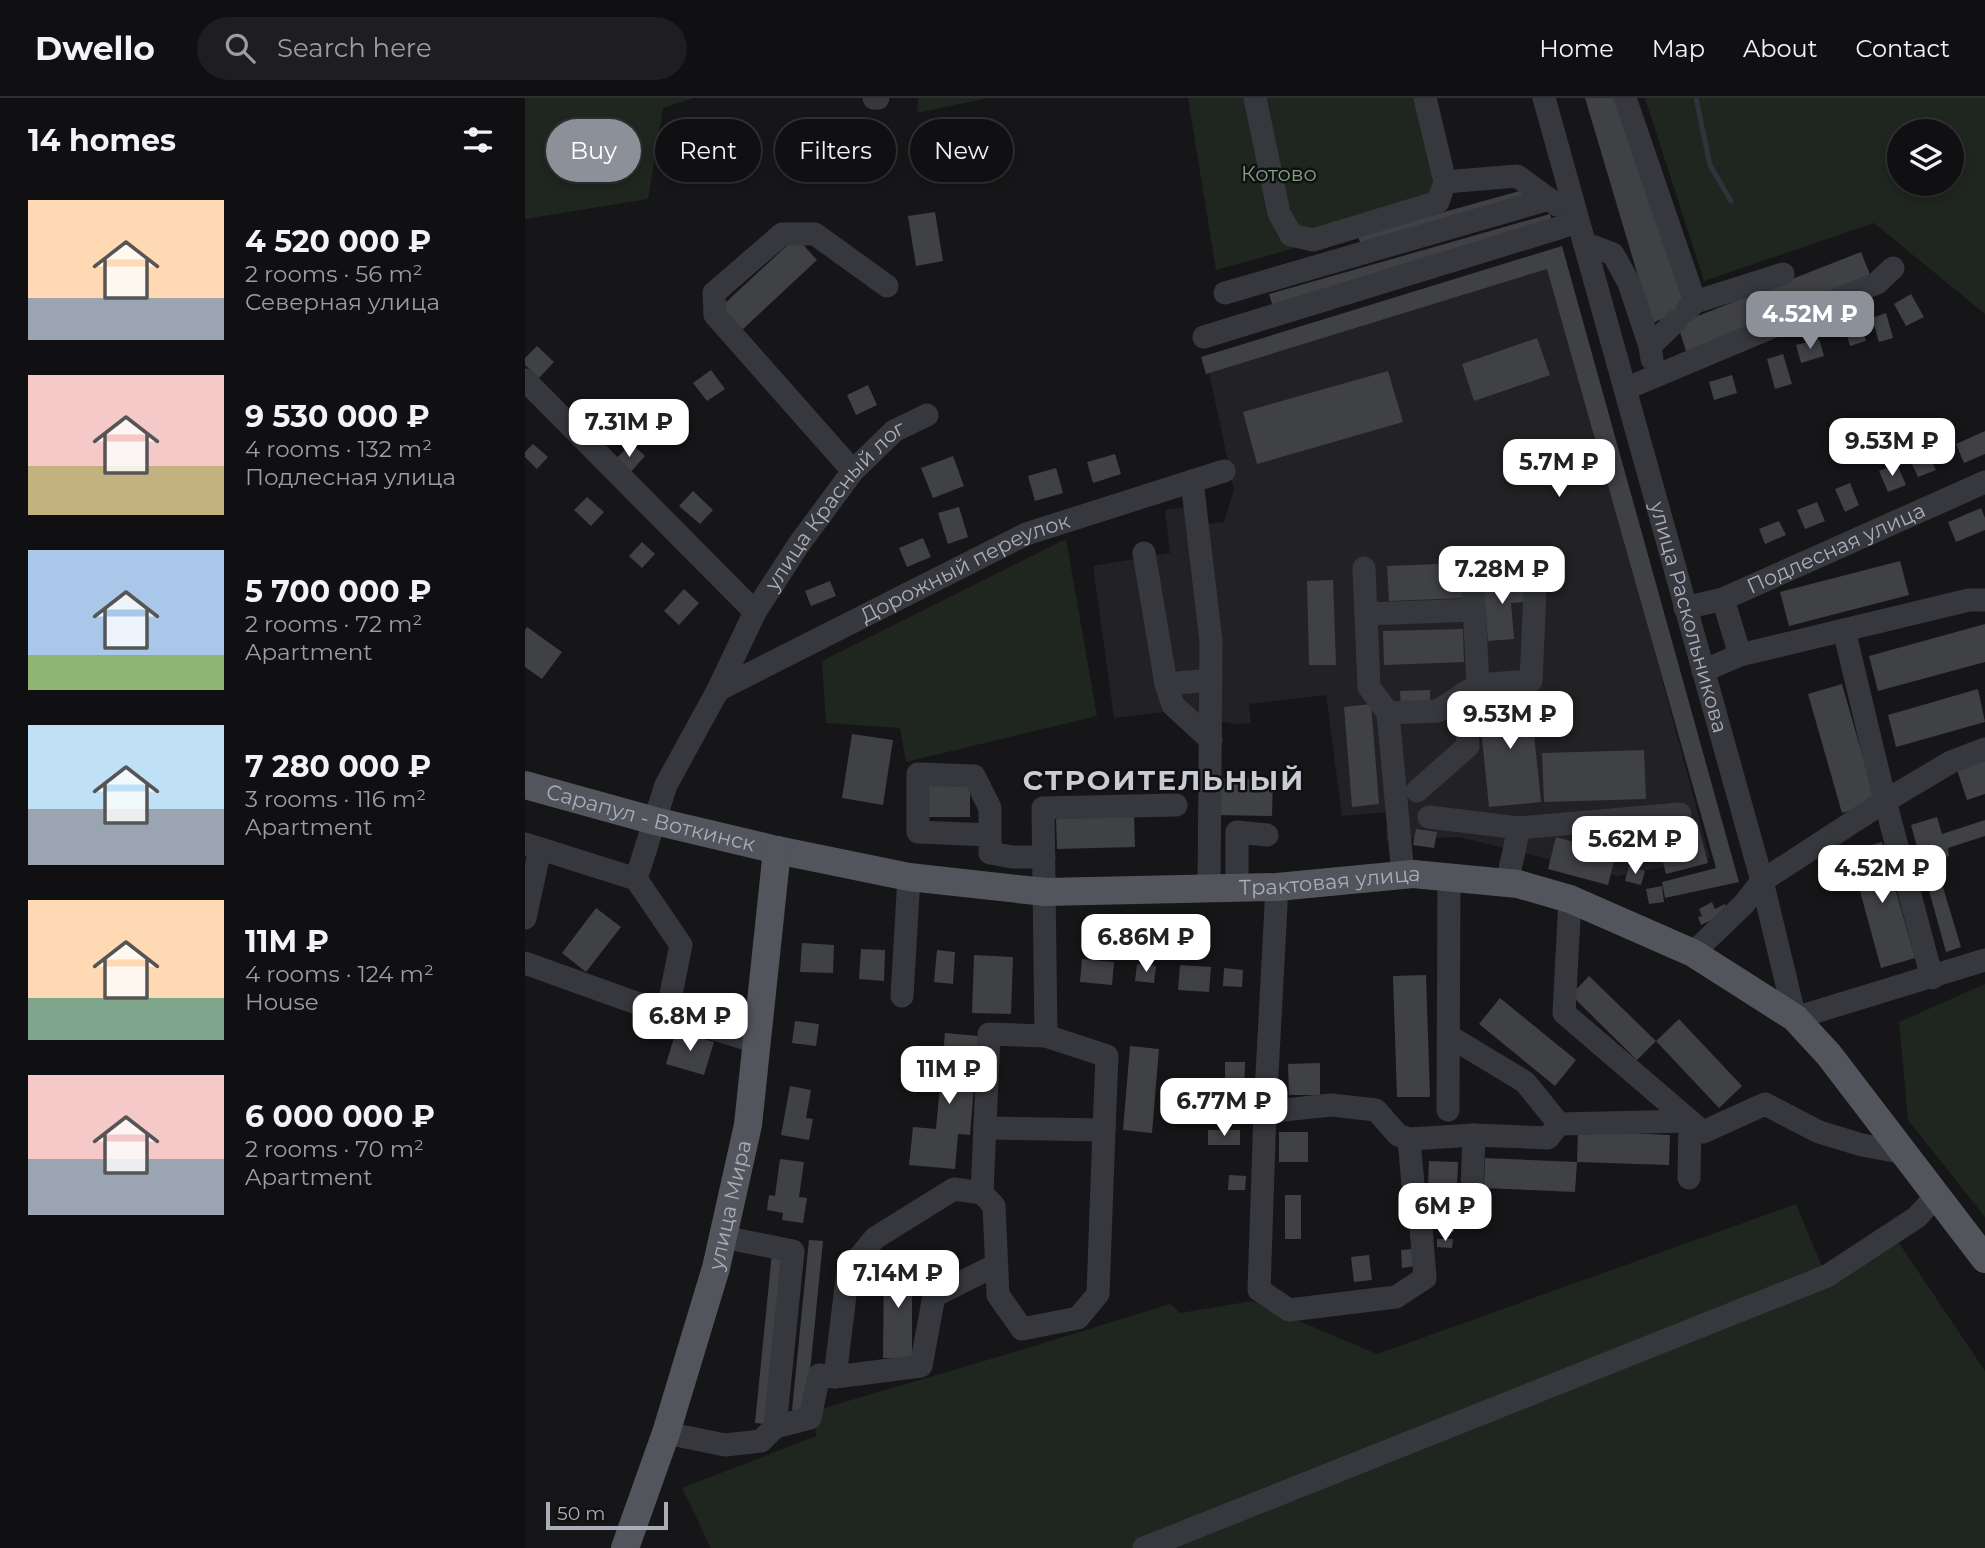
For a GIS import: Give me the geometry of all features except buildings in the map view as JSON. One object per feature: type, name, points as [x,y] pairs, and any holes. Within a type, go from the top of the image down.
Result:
[{"type":"main road","name":"Сарапул - Воткинск","points":[[525,785],[655,821],[777,850]]},
{"type":"main road","name":"Трактовая улица","points":[[777,850],[909,877],[1045,892],[1277,887],[1403,875],[1518,884],[1570,899],[1698,956]]},
{"type":"main road","name":"улица Мира","points":[[625,1548],[666,1433],[716,1268],[748,1125],[777,850]]},
{"type":"main road","name":"улица Раскольникова","points":[[1698,956],[1795,1018],[1829,1055],[1985,1259]]},
{"type":"street","points":[[1255,98],[1279,213],[1291,235],[1313,240],[1438,202],[1445,182],[1425,98]]},
{"type":"street","name":"улица Раскольникова","points":[[1544,98],[1762,881],[1795,1018]]},
{"type":"street","points":[[1625,98],[1686,311]]},
{"type":"street","points":[[1445,182],[1517,176],[1549,199],[1581,233],[1613,254],[1629,283],[1650,346],[1654,377]]},
{"type":"street","points":[[1225,293],[1549,199]]},
{"type":"street","points":[[1204,337],[1581,233]]},
{"type":"street","points":[[853,471],[715,315],[713,293],[782,234],[815,234],[887,286]]},
{"type":"street","points":[[1625,389],[1877,283],[1893,268]]},
{"type":"street","points":[[1650,346],[1686,311],[1783,274]]},
{"type":"street","name":"улица Красный лог","points":[[525,380],[754,612]]},
{"type":"street","name":"улица Красный лог","points":[[636,879],[666,785],[719,690],[754,612],[799,544],[853,471],[894,431],[927,415]]},
{"type":"street","name":"Дорожный переулок","points":[[719,690],[1026,534],[1224,471]]},
{"type":"street","points":[[1192,481],[1211,642],[1211,740],[1223,889]]},
{"type":"street","name":"Подлесная улица","points":[[1685,608],[1723,599],[1985,482]]},
{"type":"street","points":[[1144,553],[1166,684],[1173,705],[1211,740]]},
{"type":"street","points":[[1417,791],[1468,746],[1474,610],[1472,563]]},
{"type":"street","points":[[1364,568],[1369,687],[1388,713],[1403,875]]},
{"type":"street","points":[[1388,713],[1439,711],[1471,689],[1531,681],[1536,569]]},
{"type":"street","points":[[1723,599],[1740,655]]},
{"type":"street","points":[[1703,671],[1740,655],[1969,600],[1985,600]]},
{"type":"street","points":[[1366,614],[1474,610]]},
{"type":"street","points":[[1843,630],[1932,978]]},
{"type":"street","points":[[1166,684],[1211,680]]},
{"type":"street","points":[[1698,956],[1762,881],[1885,801],[1951,762],[1985,749]]},
{"type":"street","points":[[1046,1036],[1043,808],[1176,805]]},
{"type":"street","points":[[1429,817],[1519,828],[1680,814]]},
{"type":"street","points":[[1507,883],[1519,828]]},
{"type":"street","points":[[1223,889],[1237,832],[1266,835]]},
{"type":"street","points":[[990,835],[990,853],[1013,857],[1044,857]]},
{"type":"street","points":[[525,918],[533,847],[636,879],[681,945],[667,1014]]},
{"type":"street","points":[[902,996],[909,877]]},
{"type":"street","points":[[1448,1110],[1449,878]]},
{"type":"street","points":[[1277,887],[1259,1290],[1289,1310],[1397,1297],[1425,1278],[1419,1202],[1413,1185],[1409,1139]]},
{"type":"street","points":[[1570,899],[1564,1013],[1703,1132],[1765,1104],[1819,1132],[1862,1145],[1905,1153]]},
{"type":"street","points":[[1795,1018],[1985,960]]},
{"type":"street","points":[[525,963],[667,1014],[757,1042]]},
{"type":"street","points":[[835,1377],[848,1271],[875,1238],[954,1189],[982,1193],[994,1206],[997,1295],[1022,1329],[1078,1318],[1098,1294],[1107,1056],[1046,1036],[989,1034],[982,1193]]},
{"type":"street","points":[[1449,1036],[1525,1082],[1559,1124]]},
{"type":"street","points":[[1265,1112],[1331,1105],[1376,1110],[1398,1135],[1409,1139],[1474,1135],[1548,1138],[1559,1124]]},
{"type":"street","points":[[1559,1124],[1691,1121]]},
{"type":"street","points":[[1689,1178],[1691,1121]]},
{"type":"street","points":[[985,1128],[1104,1130]]},
{"type":"street","points":[[1472,1189],[1474,1135]]},
{"type":"street","points":[[1144,1548],[1826,1276],[1917,1217],[1937,1195]]},
{"type":"street","points":[[723,1237],[793,1251],[775,1427]]},
{"type":"street","points":[[666,1433],[725,1445],[761,1441],[775,1427],[810,1418],[819,1376],[835,1377],[921,1366],[935,1296],[996,1265]]},
{"type":"shaded area","points":[[1550,262],[1710,858],[1618,876],[1459,837],[1386,840],[1388,812],[1342,816],[1326,695],[1249,704],[1251,723],[1236,724],[1164,712],[1114,718],[1093,566],[1170,553],[1165,510],[1185,507],[1189,526],[1224,522],[1234,490],[1208,368]]},
{"type":"green space","points":[[525,98],[694,98],[663,108],[661,119],[655,119],[655,157],[648,199],[525,219]]},
{"type":"green space","points":[[918,98],[988,98],[917,113]]},
{"type":"green space","name":"Котово","points":[[1188,98],[1424,98],[1447,206],[1216,270]]},
{"type":"green space","points":[[1645,98],[1985,98],[1985,314],[1874,223],[1704,281]]},
{"type":"green space","points":[[1066,539],[1097,716],[906,762],[900,728],[826,723],[822,661]]},
{"type":"green space","points":[[1985,984],[1985,1217],[1908,1120],[1899,1022]]},
{"type":"green space","points":[[1796,1204],[1826,1276],[1897,1240],[1985,1371],[1985,1548],[711,1548],[682,1488],[816,1436],[814,1411],[1170,1304],[1180,1313],[1252,1301],[1377,1354]]},
{"type":"waterway","points":[[1696,98],[1710,165],[1731,201]]},
{"type":"district","name":"СТРОИТЕЛЬНЫЙ","points":[[1164,780]]}]
